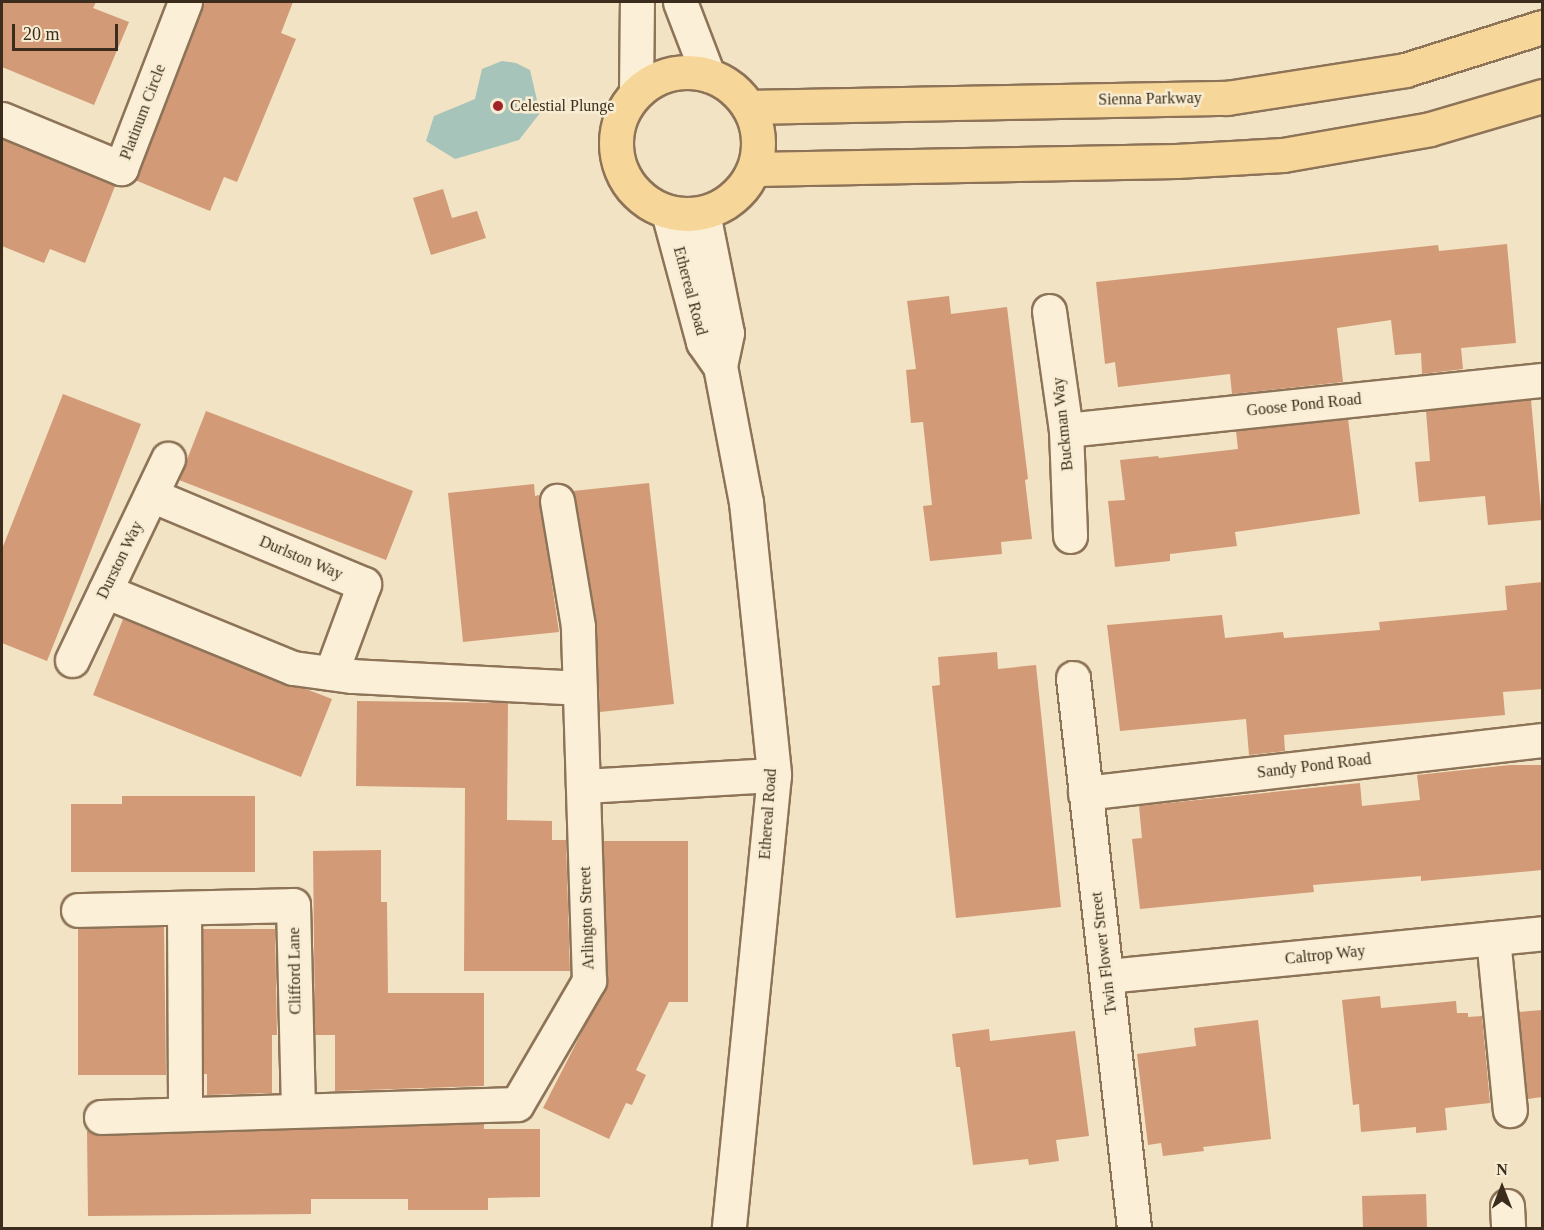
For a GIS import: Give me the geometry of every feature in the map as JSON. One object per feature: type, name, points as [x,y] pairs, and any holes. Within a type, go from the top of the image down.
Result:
[{"type":"main road","name":"Sienna Parkway","points":[[749,107],[1227,98],[1405,70],[1542,27]]},
{"type":"main road","points":[[689,72],[708,75],[724,82],[749,107],[757,127],[758,148],[754,169],[734,197],[719,207],[703,213],[686,215],[668,212],[649,204],[634,192],[618,162],[615,136],[622,113],[636,93],[651,81],[669,74],[689,72]]},
{"type":"main road","points":[[754,169],[1176,161],[1284,155],[1430,129],[1542,96]]},
{"type":"street","name":"Platinum Circle","points":[[2,119],[121,168],[184,2]]},
{"type":"street","points":[[636,93],[637,2]]},
{"type":"street","points":[[680,2],[708,75]]},
{"type":"street","name":"Ethereal Road","points":[[668,212],[703,342],[720,366]]},
{"type":"street","name":"Ethereal Road","points":[[703,213],[727,333],[720,366],[746,502],[774,775],[729,1228]]},
{"type":"street","name":"Buckman Way","points":[[1049,311],[1066,430],[1070,536]]},
{"type":"street","name":"Goose Pond Road","points":[[1066,430],[1542,380]]},
{"type":"street","name":"Durston Way","points":[[72,660],[168,459]]},
{"type":"street","name":"Durlston Way","points":[[151,495],[364,584],[331,673]]},
{"type":"street","name":"Arlington Street","points":[[298,1110],[517,1104],[589,981],[578,626],[557,501]]},
{"type":"street","points":[[105,591],[293,668],[331,673],[580,688]]},
{"type":"street","name":"Twin Flower Street","points":[[1073,678],[1134,1228]]},
{"type":"street","name":"Sandy Pond Road","points":[[1085,793],[1542,740]]},
{"type":"street","points":[[583,786],[774,775]]},
{"type":"street","name":"Clifford Lane","points":[[78,910],[293,905],[298,1110]]},
{"type":"street","points":[[184,908],[185,1114]]},
{"type":"street","name":"Caltrop Way","points":[[1107,976],[1542,933]]},
{"type":"street","points":[[1493,938],[1510,1110]]},
{"type":"street","points":[[101,1117],[298,1110]]},
{"type":"water","name":"Celestial Plunge","points":[[502,61],[516,63],[530,70],[540,113],[519,140],[455,159],[426,141],[434,116],[475,99],[482,69]]},
{"type":"building","points":[[2,2],[96,2],[93,8],[129,22],[94,105],[2,67]]},
{"type":"building","points":[[205,2],[293,2],[281,33],[296,39],[237,182],[224,177],[210,211],[135,180]]},
{"type":"building","points":[[2,139],[115,186],[85,263],[50,249],[44,263],[2,246]]},
{"type":"building","points":[[443,189],[452,218],[477,211],[486,238],[431,255],[413,198]]},
{"type":"building","points":[[1507,244],[1516,343],[1461,348],[1463,369],[1422,374],[1421,353],[1395,355],[1391,320],[1337,328],[1343,382],[1232,394],[1230,374],[1118,387],[1115,362],[1105,364],[1096,282],[1438,245],[1439,251]]},
{"type":"building","points":[[949,296],[951,314],[1007,307],[1028,479],[1025,480],[1032,539],[1001,542],[1002,554],[930,561],[923,506],[932,505],[923,422],[911,423],[906,370],[916,369],[907,301]]},
{"type":"building","points":[[63,394],[141,424],[47,661],[2,643],[2,549]]},
{"type":"building","points":[[1531,400],[1542,520],[1488,525],[1485,496],[1419,502],[1415,462],[1430,461],[1426,411]]},
{"type":"building","points":[[206,411],[413,491],[386,560],[179,480]]},
{"type":"building","points":[[1348,419],[1360,514],[1235,532],[1237,546],[1170,554],[1170,561],[1115,567],[1108,501],[1125,500],[1120,460],[1238,449],[1236,431]]},
{"type":"building","points":[[649,483],[674,704],[600,712],[596,623],[573,491]]},
{"type":"building","points":[[534,484],[535,496],[539,495],[559,632],[463,642],[448,493]]},
{"type":"building","points":[[1542,582],[1542,689],[1503,692],[1505,715],[1284,735],[1285,751],[1249,755],[1246,719],[1120,731],[1107,625],[1222,615],[1225,638],[1283,632],[1284,638],[1380,630],[1379,622],[1507,610],[1505,586]]},
{"type":"building","points":[[123,619],[286,685],[306,689],[332,699],[301,777],[93,695]]},
{"type":"building","points":[[997,652],[998,669],[1036,665],[1061,907],[956,918],[932,686],[940,685],[938,657]]},
{"type":"building","points":[[357,701],[508,703],[507,820],[552,821],[552,840],[566,840],[570,971],[464,971],[465,788],[356,786]]},
{"type":"building","points":[[1510,765],[1542,765],[1542,870],[1421,881],[1421,876],[1313,885],[1314,892],[1140,909],[1132,839],[1142,838],[1139,806],[1360,783],[1362,806],[1420,800],[1417,775]]},
{"type":"building","points":[[122,796],[255,796],[255,872],[71,872],[71,804],[122,804]]},
{"type":"building","points":[[603,841],[688,841],[688,1002],[669,1002],[636,1070],[646,1075],[632,1105],[626,1103],[609,1139],[543,1108],[608,981]]},
{"type":"building","points":[[381,850],[381,902],[387,902],[388,993],[484,993],[484,1086],[335,1091],[335,1035],[315,1035],[313,851]]},
{"type":"building","points":[[164,927],[166,1075],[78,1075],[78,929]]},
{"type":"building","points":[[203,929],[275,929],[277,1035],[272,1035],[272,1093],[207,1095],[207,1074],[204,1074]]},
{"type":"building","points":[[1380,996],[1381,1008],[1456,1001],[1457,1013],[1468,1013],[1468,1017],[1482,1016],[1490,1103],[1445,1108],[1447,1130],[1416,1133],[1416,1127],[1361,1132],[1359,1104],[1353,1105],[1342,1000]]},
{"type":"building","points":[[1542,1010],[1542,1097],[1528,1099],[1519,1012]]},
{"type":"building","points":[[1258,1020],[1271,1139],[1203,1147],[1204,1151],[1163,1156],[1161,1143],[1148,1145],[1137,1054],[1196,1046],[1194,1028]]},
{"type":"building","points":[[989,1029],[990,1041],[1075,1031],[1089,1136],[1056,1140],[1059,1161],[1029,1165],[1028,1159],[973,1165],[960,1067],[956,1067],[952,1034]]},
{"type":"building","points":[[484,1124],[484,1129],[540,1129],[540,1197],[488,1198],[488,1210],[408,1210],[408,1199],[311,1199],[311,1214],[88,1216],[87,1131],[102,1136]]},
{"type":"building","points":[[1426,1194],[1427,1228],[1363,1228],[1362,1196]]},
{"type":"place","name":"Celestial Plunge","points":[[498,106]]}]
